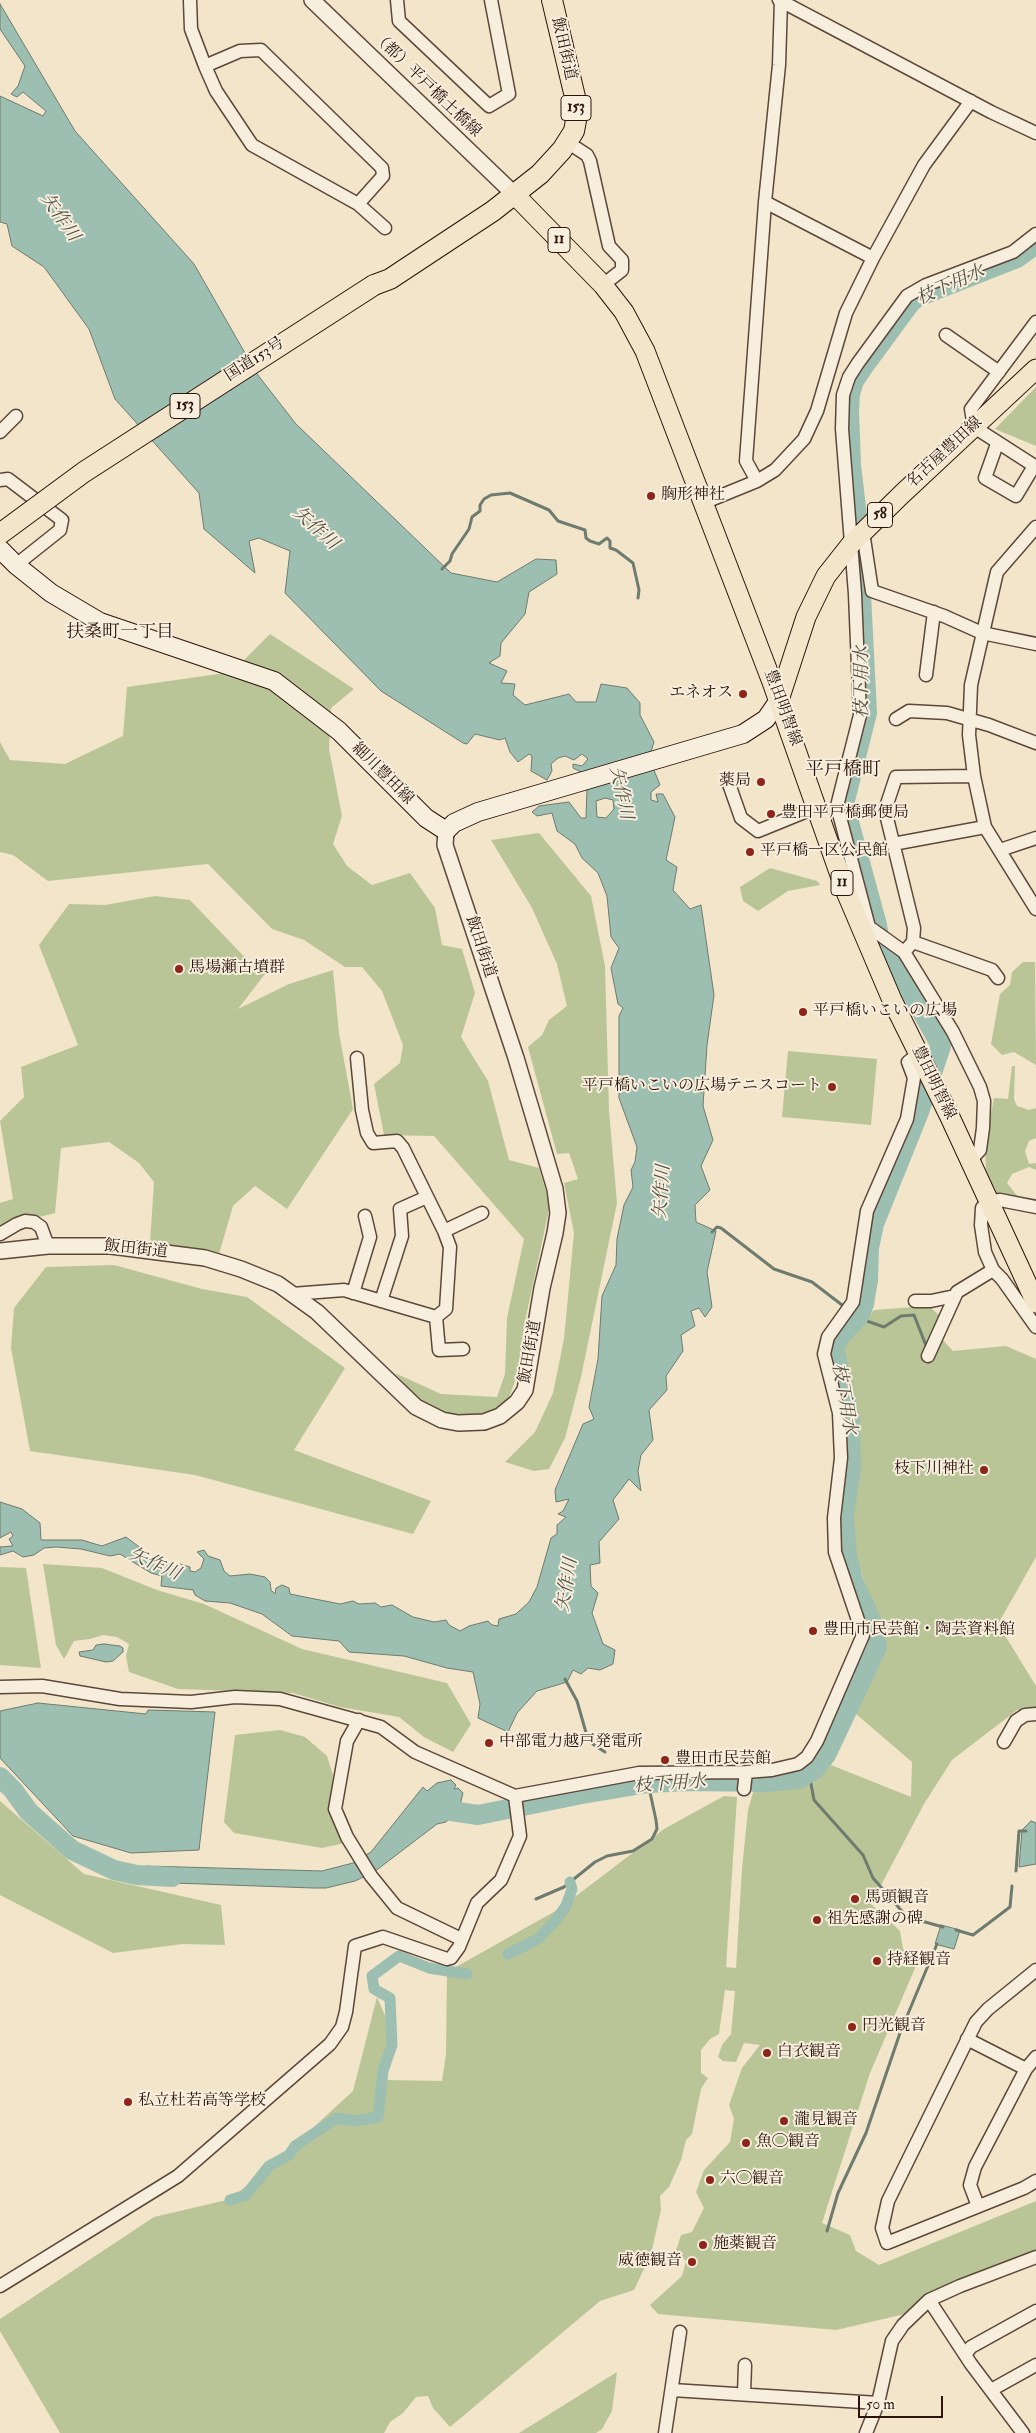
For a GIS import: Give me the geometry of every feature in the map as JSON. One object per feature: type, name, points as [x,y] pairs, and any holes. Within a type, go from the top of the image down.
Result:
[{"type":"highway","name":"飯田街道","points":[[515,195],[552,163],[574,131],[576,106],[552,0]]},
{"type":"highway","name":"国道153号","points":[[0,534],[84,472],[374,285],[390,279],[515,195]]},
{"type":"main road","name":"豊田明智線","points":[[515,195],[603,285],[624,312],[646,351],[779,700],[840,877],[868,929],[919,1056],[949,1115],[1036,1302]]},
{"type":"main road","name":"名古屋豊田線","points":[[779,700],[806,617],[826,576],[858,538],[1036,369]]},
{"type":"main road","name":"細川豊田線","points":[[0,549],[16,565],[73,607],[100,622],[274,681],[340,731],[426,818],[446,831]]},
{"type":"main road","points":[[446,831],[459,820],[478,812],[697,749],[742,734],[766,719],[779,700]]},
{"type":"street","points":[[190,0],[191,29],[205,66],[216,91],[252,145],[358,204],[385,228]]},
{"type":"street","name":"（都）平戸橋土橋線","points":[[312,0],[515,195]]},
{"type":"street","points":[[397,0],[399,21],[489,106],[509,94],[491,0]]},
{"type":"street","points":[[757,481],[746,462],[765,202],[779,65],[780,0],[971,101],[1036,133]]},
{"type":"street","points":[[205,66],[240,51],[261,50],[382,168],[384,176],[358,204]]},
{"type":"street","points":[[703,502],[757,481],[775,470],[804,439],[817,411],[846,313],[873,258],[924,166],[971,101]]},
{"type":"street","points":[[567,142],[587,154],[609,246],[622,260],[622,270],[603,285]]},
{"type":"street","points":[[765,202],[873,258]]},
{"type":"street","points":[[1036,234],[1013,252],[914,291],[898,308],[854,370],[843,395],[842,429],[858,538],[872,591],[934,612],[982,633],[1036,644]]},
{"type":"street","points":[[997,444],[985,478],[1016,496],[1035,467],[997,444],[974,427],[972,410],[1036,322]]},
{"type":"street","points":[[946,335],[999,372]]},
{"type":"street","points":[[0,432],[16,416]]},
{"type":"street","points":[[0,480],[8,479],[62,520],[60,530],[16,565]]},
{"type":"street","points":[[1036,527],[997,572],[971,685],[968,735],[974,776],[985,827],[1036,909]]},
{"type":"street","points":[[858,538],[860,715],[837,806],[867,912],[868,929],[908,947],[992,970],[998,978]]},
{"type":"street","points":[[926,675],[934,612]]},
{"type":"street","points":[[896,719],[909,711],[928,710],[969,718],[1036,743]]},
{"type":"street","points":[[970,1161],[980,1150],[984,1101],[980,1086],[908,947],[912,918],[885,810],[896,777],[974,776]]},
{"type":"street","points":[[729,784],[741,818],[758,831],[817,807]]},
{"type":"street","points":[[893,844],[985,827]]},
{"type":"street","name":"飯田街道","points":[[0,1251],[48,1246],[111,1246],[204,1258],[241,1269],[278,1284],[317,1312],[416,1407],[442,1420],[458,1423],[475,1422],[500,1416],[517,1402],[525,1390],[542,1288],[558,1213],[555,1190],[516,1058],[445,845],[446,831]]},
{"type":"street","points":[[1000,850],[1036,838]]},
{"type":"street","points":[[0,1687],[42,1686],[120,1699],[191,1702],[235,1697],[280,1699],[381,1727],[415,1752],[515,1798],[547,1786],[639,1773],[746,1772],[772,1770],[798,1764],[807,1757],[832,1708],[863,1635],[835,1552],[834,1518],[841,1458],[839,1413],[824,1354],[828,1337],[848,1309],[867,1210],[907,1119],[914,1078],[908,1062],[919,1056]]},
{"type":"street","points":[[357,1058],[362,1110],[367,1133],[373,1143],[397,1141],[403,1148],[444,1230],[450,1247],[446,1309],[436,1316]]},
{"type":"street","points":[[380,1300],[402,1236],[400,1209],[427,1197]]},
{"type":"street","points":[[1036,1207],[1000,1200],[988,1200],[982,1208],[981,1225],[985,1252],[993,1270],[1002,1279],[1036,1327]]},
{"type":"street","points":[[444,1230],[482,1213]]},
{"type":"street","points":[[353,1293],[370,1237],[365,1216]]},
{"type":"street","points":[[0,1234],[25,1221],[34,1222],[41,1227],[46,1236],[48,1246]]},
{"type":"street","points":[[915,1301],[955,1296],[993,1270]]},
{"type":"street","points":[[292,1294],[344,1290],[436,1316]]},
{"type":"street","points":[[930,1352],[955,1296]]},
{"type":"street","points":[[436,1316],[439,1350],[463,1349]]},
{"type":"street","points":[[1004,1742],[1016,1721],[1025,1715],[1036,1714]]},
{"type":"street","points":[[359,1720],[347,1740],[335,1809],[355,1851],[371,1876],[397,1908],[462,1940]]},
{"type":"street","points":[[744,1789],[746,1772]]},
{"type":"street","points":[[0,2286],[178,2176],[330,2044],[342,2027],[346,2012],[355,1946],[384,1937],[447,1959],[455,1953],[477,1903],[501,1880],[520,1836],[515,1798]]},
{"type":"street","points":[[1036,1970],[988,2009],[976,2022],[888,2201],[882,2228],[887,2243],[1036,2181]]},
{"type":"street","points":[[967,2039],[1026,2069]]},
{"type":"street","points":[[978,2206],[970,2185],[975,2167],[1026,2069],[1036,2057]]},
{"type":"street","points":[[866,2433],[878,2403],[892,2341],[903,2325],[928,2300],[1036,2257]]},
{"type":"street","points":[[928,2300],[965,2355],[1023,2433]]},
{"type":"street","points":[[965,2355],[971,2347],[1036,2311]]},
{"type":"street","points":[[666,2433],[680,2332]]},
{"type":"street","points":[[744,2394],[745,2365]]},
{"type":"street","points":[[991,2390],[1036,2365]]},
{"type":"street","points":[[672,2390],[878,2403]]},
{"type":"shaded area","points":[[1036,387],[1036,446],[995,429]]},
{"type":"shaded area","points":[[270,634],[354,689],[331,708],[329,749],[342,816],[333,844],[347,866],[372,885],[410,873],[435,908],[442,945],[462,949],[475,993],[461,1037],[488,1081],[509,1160],[539,1168],[550,1205],[525,1321],[518,1373],[507,1403],[483,1414],[448,1414],[424,1408],[395,1373],[441,1394],[497,1397],[505,1374],[507,1318],[524,1239],[434,1136],[384,1135],[374,1084],[400,1063],[403,1045],[382,991],[362,967],[345,967],[304,940],[272,929],[208,864],[48,881],[13,855],[0,852],[0,742],[10,760],[65,764],[123,736],[127,687],[232,672]]},
{"type":"shaded area","points":[[539,833],[591,896],[605,966],[609,1110],[617,1203],[581,1377],[565,1438],[549,1469],[534,1471],[505,1462],[535,1432],[553,1393],[564,1339],[574,1233],[564,1183],[578,1179],[569,1153],[557,1154],[528,1047],[542,1035],[549,1020],[567,1006],[557,964],[532,908],[491,840]]},
{"type":"shaded area","points":[[770,868],[817,881],[820,885],[788,891],[758,911],[743,901],[740,887]]},
{"type":"shaded area","points":[[155,896],[190,900],[254,967],[268,970],[238,1009],[289,984],[333,970],[339,1033],[353,1109],[287,1209],[255,1186],[233,1206],[219,1254],[150,1243],[154,1182],[139,1163],[109,1142],[61,1148],[55,1213],[0,1227],[0,1203],[13,1199],[0,1121],[24,1097],[21,1067],[78,1045],[39,945],[69,904],[105,905]]},
{"type":"shaded area","points":[[1023,962],[1035,962],[1036,1065],[1014,1052],[1002,1055],[991,1044],[1000,994],[1010,985],[1012,972]]},
{"type":"shaded area","points":[[788,1051],[877,1059],[871,1125],[782,1117]]},
{"type":"shaded area","points":[[1012,1066],[1015,1066],[1014,1099],[1017,1106],[1029,1110],[1036,1108],[1036,1138],[1029,1141],[1025,1151],[1029,1164],[1036,1163],[1036,1170],[1029,1167],[1012,1174],[1007,1183],[1023,1203],[999,1198],[986,1171],[985,1145],[994,1098],[1008,1099]]},
{"type":"shaded area","points":[[114,1265],[202,1289],[247,1297],[345,1368],[294,1450],[431,1501],[413,1534],[195,1475],[30,1451],[11,1348],[14,1308],[46,1267]]},
{"type":"shaded area","points":[[929,1306],[942,1318],[942,1339],[953,1351],[1006,1346],[1036,1359],[1036,1557],[998,1624],[1036,1686],[1036,1710],[1017,1710],[952,1760],[924,1804],[871,1904],[900,1931],[903,1949],[918,1961],[870,2073],[822,2223],[850,2235],[856,2251],[879,2265],[1036,2201],[1036,2252],[972,2278],[905,2314],[836,2330],[658,2314],[650,2305],[682,2276],[686,2261],[676,2251],[681,2235],[692,2232],[704,2208],[696,2192],[704,2170],[730,2142],[734,2119],[729,2105],[742,2068],[760,2045],[744,2043],[736,2062],[723,2061],[718,2057],[722,2045],[731,2034],[735,1991],[725,1990],[719,2034],[710,2039],[701,2050],[701,2073],[708,2078],[701,2089],[692,2134],[686,2140],[681,2160],[669,2187],[660,2196],[661,2210],[651,2254],[634,2290],[600,2301],[450,2427],[433,2408],[428,2396],[416,2397],[403,2413],[390,2422],[384,2433],[60,2433],[0,2331],[0,2319],[154,2217],[231,2199],[353,2091],[377,1997],[392,2032],[387,2080],[442,2081],[446,2054],[447,1972],[559,1909],[664,1829],[724,1796],[737,1797],[726,1967],[736,1968],[742,1869],[748,1810],[755,1786],[801,1786],[819,1777],[831,1765],[911,1797],[912,1762],[856,1714],[880,1658],[884,1640],[856,1556],[851,1514],[858,1463],[857,1427],[837,1359],[837,1348],[844,1336],[861,1324],[874,1310]]},
{"type":"shaded area","points":[[43,1564],[102,1568],[157,1590],[204,1604],[302,1649],[447,1683],[471,1724],[453,1752],[424,1737],[399,1717],[340,1707],[293,1693],[178,1689],[129,1672],[126,1656],[129,1644],[117,1637],[103,1635],[74,1641],[64,1659],[56,1645]]},
{"type":"shaded area","points":[[0,1567],[26,1568],[41,1668],[0,1665]]},
{"type":"shaded area","points":[[280,1730],[305,1737],[327,1756],[333,1775],[332,1800],[345,1843],[322,1848],[234,1833],[224,1822],[235,1735]]},
{"type":"shaded area","points":[[0,1801],[84,1874],[221,1905],[225,1945],[183,1944],[113,1953],[0,1895]]},
{"type":"shaded area","points":[[617,2372],[612,2411],[602,2429],[596,2433],[519,2433]]},
{"type":"water","points":[[0,4],[75,131],[194,264],[257,374],[296,424],[451,573],[497,582],[536,559],[556,560],[557,574],[529,592],[525,614],[501,643],[500,656],[489,663],[507,671],[501,683],[515,684],[513,695],[525,705],[569,694],[576,702],[596,702],[601,684],[627,688],[640,703],[640,715],[654,742],[649,758],[660,785],[651,792],[651,800],[658,802],[656,794],[663,794],[675,817],[666,860],[677,867],[673,890],[690,909],[701,905],[714,995],[707,1045],[703,1106],[713,1140],[701,1166],[710,1190],[695,1205],[696,1222],[716,1231],[707,1272],[712,1307],[705,1317],[699,1308],[691,1311],[695,1326],[681,1335],[683,1351],[666,1376],[667,1390],[649,1410],[653,1440],[641,1455],[638,1471],[641,1491],[629,1479],[613,1500],[619,1519],[599,1542],[600,1563],[590,1565],[591,1586],[598,1593],[592,1613],[603,1644],[615,1650],[613,1664],[600,1670],[588,1668],[581,1674],[573,1670],[567,1682],[537,1691],[517,1713],[508,1732],[478,1718],[480,1704],[473,1672],[447,1668],[404,1656],[349,1652],[339,1641],[292,1636],[262,1614],[230,1603],[205,1601],[195,1595],[193,1590],[161,1586],[162,1576],[151,1573],[120,1554],[110,1556],[81,1549],[56,1547],[44,1548],[34,1555],[23,1557],[13,1551],[0,1555],[0,1547],[13,1546],[9,1539],[13,1536],[11,1532],[0,1538],[0,1502],[22,1509],[40,1523],[41,1540],[82,1540],[102,1546],[126,1537],[146,1552],[150,1561],[171,1564],[177,1570],[180,1564],[190,1567],[190,1571],[195,1572],[201,1568],[204,1559],[197,1552],[204,1550],[208,1556],[220,1560],[224,1571],[230,1576],[250,1574],[265,1577],[270,1582],[271,1590],[275,1594],[276,1588],[282,1585],[289,1588],[290,1594],[340,1604],[353,1601],[359,1604],[375,1603],[381,1607],[392,1605],[413,1617],[434,1622],[446,1620],[449,1625],[460,1631],[469,1626],[488,1621],[492,1625],[498,1626],[499,1619],[516,1614],[529,1602],[537,1587],[551,1538],[557,1534],[557,1525],[566,1517],[558,1514],[563,1511],[569,1499],[556,1502],[555,1490],[583,1424],[594,1419],[589,1407],[598,1359],[602,1296],[616,1265],[617,1239],[624,1205],[633,1187],[631,1170],[635,1162],[637,1147],[619,1098],[619,1016],[623,1008],[618,1004],[611,968],[619,948],[611,937],[607,896],[598,873],[582,858],[575,844],[557,831],[552,813],[537,816],[532,812],[539,806],[569,802],[581,818],[586,818],[587,790],[583,773],[573,768],[573,764],[582,766],[588,759],[582,754],[574,760],[565,756],[558,758],[551,764],[552,771],[547,780],[531,771],[532,756],[529,754],[518,762],[510,752],[505,738],[500,740],[475,734],[467,744],[463,743],[381,691],[285,593],[290,551],[259,538],[249,541],[255,573],[204,529],[199,493],[115,399],[89,329],[44,267],[12,246],[7,224],[0,222],[0,96],[43,116],[46,111],[23,92],[17,97],[11,94],[18,86],[25,66],[0,29]],"holes":[[[605,798],[613,800],[614,809],[606,818],[597,817],[596,801]]]},
{"type":"water","points":[[96,1645],[120,1646],[123,1648],[123,1652],[113,1661],[106,1662],[80,1656],[79,1652],[93,1650]]},
{"type":"water","points":[[38,1703],[146,1714],[148,1710],[215,1712],[199,1850],[131,1853],[73,1836],[0,1758],[0,1711]]},
{"type":"water","points":[[451,1780],[456,1785],[454,1789],[458,1788],[463,1793],[459,1809],[446,1822],[437,1824],[374,1872],[355,1881],[326,1888],[146,1882],[146,1866],[322,1871],[353,1863],[371,1852],[423,1787],[427,1791],[437,1783]]},
{"type":"water","points":[[1031,1821],[1036,1823],[1036,1864],[1019,1867],[1022,1830]]},
{"type":"water","points":[[941,1925],[960,1930],[954,1949],[935,1944]]},
{"type":"waterway","name":"枝下用水","points":[[857,516],[851,465],[849,411],[850,394],[854,381],[911,302],[918,297],[1017,258],[1036,244]]},
{"type":"waterway","points":[[442,569],[450,561],[452,554],[469,529],[472,517],[480,511],[480,505],[484,499],[491,495],[510,493],[549,510],[558,521],[585,530],[586,538],[590,541],[599,544],[607,538],[610,541],[610,548],[616,550],[633,563],[639,590],[638,598]]},
{"type":"waterway","name":"枝下用水","points":[[441,1806],[451,1811],[478,1815],[648,1783],[690,1781],[766,1782],[799,1779],[814,1770],[826,1755],[877,1647],[871,1620],[853,1580],[847,1555],[844,1516],[851,1467],[850,1420],[834,1348],[841,1335],[859,1316],[864,1304],[868,1280],[869,1248],[874,1224],[919,1112],[941,1046],[901,974],[880,944],[877,925],[844,804],[867,713],[859,555]]},
{"type":"waterway","points":[[712,1232],[717,1227],[721,1228],[774,1269],[812,1282],[846,1308]]},
{"type":"waterway","points":[[851,1312],[864,1320],[884,1327],[901,1316],[914,1315],[927,1348]]},
{"type":"waterway","points":[[565,1679],[577,1701],[587,1736],[594,1745],[605,1752]]},
{"type":"waterway","points":[[809,1773],[814,1800],[863,1855],[873,1878],[907,1917],[943,1927]]},
{"type":"waterway","name":"矢作川","points":[[0,1777],[13,1790],[29,1812],[72,1850],[114,1870],[137,1875],[172,1877]]},
{"type":"waterway","points":[[536,1899],[564,1887],[595,1862],[607,1856],[633,1851],[652,1839],[657,1829],[648,1783]]},
{"type":"waterway","points":[[1016,1871],[1019,1831],[1026,1831]]},
{"type":"waterway","points":[[508,1954],[538,1939],[556,1920],[566,1906],[572,1889],[570,1882]]},
{"type":"waterway","points":[[956,1930],[973,1935],[1010,1907],[1012,1886]]},
{"type":"waterway","points":[[827,2231],[838,2193],[866,2133],[900,2033],[937,1944]]},
{"type":"waterway","points":[[230,2200],[246,2195],[269,2166],[289,2155],[295,2146],[337,2118],[354,2121],[378,2117],[383,2071],[392,2045],[390,1998],[374,1989],[372,1976],[399,1956],[429,1968],[467,1974]]},
{"type":"place","name":"胸形神社","points":[[651,496]]},
{"type":"place","name":"エネオス","points":[[743,694]]},
{"type":"place","name":"薬局","points":[[761,782]]},
{"type":"place","name":"豊田平戸橋郵便局","points":[[771,814]]},
{"type":"place","name":"平戸橋一区公民館","points":[[750,852]]},
{"type":"place","name":"馬場瀬古墳群","points":[[179,969]]},
{"type":"place","name":"平戸橋いこいの広場","points":[[803,1012]]},
{"type":"place","name":"平戸橋いこいの広場テニスコート","points":[[832,1087]]},
{"type":"place","name":"枝下川神社","points":[[984,1470]]},
{"type":"place","name":"豊田市民芸館・陶芸資料館","points":[[813,1631]]},
{"type":"place","name":"中部電力越戸発電所","points":[[489,1743]]},
{"type":"place","name":"豊田市民芸館","points":[[665,1760]]},
{"type":"place","name":"馬頭観音","points":[[855,1899]]},
{"type":"place","name":"祖先感謝の碑","points":[[817,1920]]},
{"type":"place","name":"持経観音","points":[[877,1961]]},
{"type":"place","name":"円光観音","points":[[852,2027]]},
{"type":"place","name":"白衣観音","points":[[767,2053]]},
{"type":"place","name":"私立杜若高等学校","points":[[128,2102]]},
{"type":"place","name":"瀧見観音","points":[[784,2121]]},
{"type":"place","name":"魚◯観音","points":[[746,2143]]},
{"type":"place","name":"六◯観音","points":[[710,2180]]},
{"type":"place","name":"施薬観音","points":[[703,2245]]},
{"type":"place","name":"威徳観音","points":[[692,2262]]},
{"type":"district","name":"扶桑町一丁目","points":[[120,633]]},
{"type":"district","name":"平戸橋町","points":[[843,771]]}]
